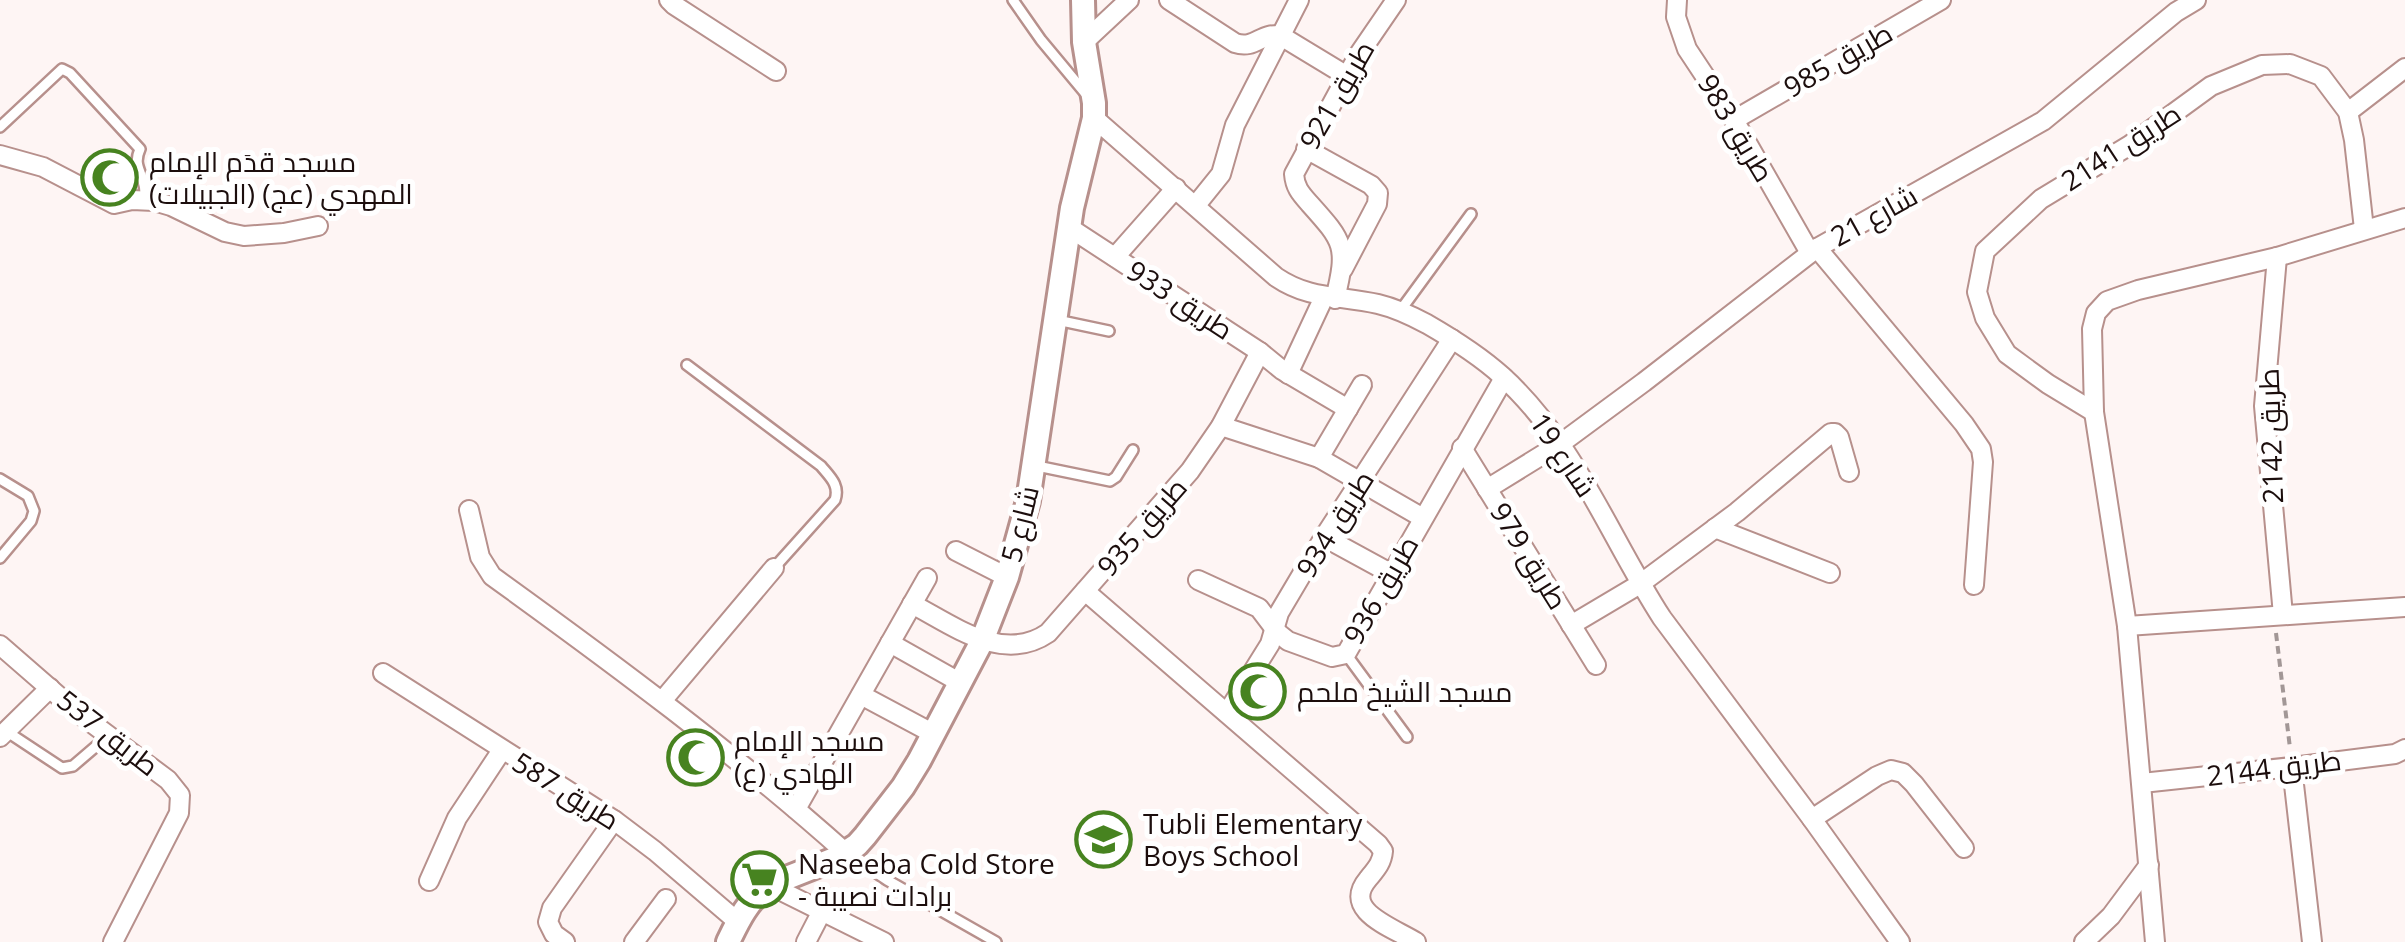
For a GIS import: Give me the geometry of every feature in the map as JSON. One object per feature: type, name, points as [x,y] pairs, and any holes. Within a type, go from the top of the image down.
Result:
[{"type":"street","points":[[669,0],[776,71]]},
{"type":"street","name":"شارع 5","points":[[733,932],[750,901],[769,885],[857,845],[903,787],[982,641],[1022,528],[1076,189],[1092,134],[1094,110],[1084,42],[1084,0]]},
{"type":"street","points":[[1084,42],[1129,0]]},
{"type":"street","points":[[1168,0],[1235,44],[1246,46],[1269,35],[1281,36],[1347,76]]},
{"type":"street","points":[[1196,206],[1220,174],[1235,125],[1299,0]]},
{"type":"street","name":"طريق 921","points":[[1342,272],[1340,240],[1295,186],[1295,168],[1372,32],[1396,0]]},
{"type":"street","name":"طريق 983","points":[[1677,0],[1676,17],[1688,49],[1814,250],[1981,448],[1984,462],[1974,585]]},
{"type":"street","name":"طريق 985","points":[[1734,120],[1941,0]]},
{"type":"street","name":"شارع 21","points":[[1487,489],[1560,444],[1814,250],[2043,121],[2171,6],[2196,0]]},
{"type":"street","name":"طريق 2141","points":[[2094,412],[2007,354],[1985,318],[1977,292],[1985,250],[2041,199],[2130,144],[2211,86],[2262,65],[2290,64],[2321,76],[2348,112]]},
{"type":"street","points":[[2364,229],[2348,112],[2405,68]]},
{"type":"street","name":"شارع 19","points":[[1094,110],[1290,287],[1400,311],[1452,340],[1504,378],[1560,444],[1662,618],[1900,942]]},
{"type":"street","points":[[1288,374],[1377,204],[1378,193],[1306,150]]},
{"type":"street","points":[[0,155],[42,167],[114,204],[145,200],[171,206],[224,232],[244,236],[318,226]]},
{"type":"street","points":[[1115,257],[1176,188]]},
{"type":"street","points":[[2155,942],[2127,626],[2094,412],[2092,329],[2096,313],[2107,301],[2138,290],[2278,256],[2405,218]]},
{"type":"street","name":"طريق 933","points":[[1070,228],[1288,374],[1348,409]]},
{"type":"street","name":"طريق 2142","points":[[2278,256],[2264,406],[2279,616]]},
{"type":"street","name":"طريق 934","points":[[1226,712],[1270,644],[1279,613],[1324,538],[1452,340]]},
{"type":"street","name":"طريق 935","points":[[982,641],[1022,646],[1048,634],[1179,486],[1221,426],[1260,352]]},
{"type":"street","name":"طريق 936","points":[[1198,580],[1254,605],[1288,641],[1332,657],[1346,654],[1504,378]]},
{"type":"street","points":[[1319,458],[1362,385]]},
{"type":"street","points":[[1221,426],[1319,458],[1422,518]]},
{"type":"street","points":[[1571,625],[1640,584],[1737,512],[1831,433],[1839,437],[1850,472]]},
{"type":"street","name":"طريق 979","points":[[1462,448],[1596,665]]},
{"type":"street","points":[[468,510],[480,557],[488,571],[662,700],[846,853]]},
{"type":"street","points":[[1715,528],[1830,573]]},
{"type":"street","points":[[1324,538],[1390,573]]},
{"type":"street","points":[[956,551],[1006,576]]},
{"type":"street","points":[[662,700],[774,568]]},
{"type":"street","points":[[796,809],[927,578]]},
{"type":"street","points":[[1086,590],[1381,847],[1382,860],[1359,889],[1359,902],[1367,912],[1416,942]]},
{"type":"street","points":[[912,604],[982,641]]},
{"type":"street","points":[[2127,626],[2405,608]]},
{"type":"street","points":[[890,643],[961,683]]},
{"type":"street","name":"طريق 537","points":[[0,645],[178,790],[179,813],[114,942]]},
{"type":"street","name":"طريق 587","points":[[383,673],[614,820],[655,852],[733,932]]},
{"type":"street","points":[[3,734],[50,688]]},
{"type":"street","points":[[861,695],[934,734]]},
{"type":"street","points":[[428,881],[457,818],[502,750]]},
{"type":"street","name":"طريق 2144","points":[[2142,783],[2405,750]]},
{"type":"street","points":[[2292,767],[2312,942]]},
{"type":"street","points":[[1812,819],[1890,770],[1903,774],[1914,784],[1964,848]]},
{"type":"street","points":[[565,942],[554,934],[548,922],[552,908],[614,820]]},
{"type":"street","points":[[2092,939],[2149,866]]},
{"type":"street","points":[[769,885],[883,942]]},
{"type":"street","points":[[634,942],[666,898]]},
{"type":"street","points":[[806,942],[822,911]]},
{"type":"lane","points":[[1013,0],[1094,110]]},
{"type":"lane","points":[[0,127],[62,69],[70,73],[140,149],[136,169],[145,186],[145,200]]},
{"type":"lane","points":[[1400,311],[1470,214]]},
{"type":"lane","points":[[1057,320],[1109,331]]},
{"type":"lane","points":[[687,365],[821,466],[836,484],[836,500],[774,568]]},
{"type":"lane","points":[[1034,466],[1110,481],[1133,450]]},
{"type":"lane","points":[[0,479],[28,496],[34,511],[31,521],[0,558]]},
{"type":"lane","points":[[1346,654],[1406,737]]},
{"type":"lane","points":[[3,734],[62,768],[73,766],[108,736]]},
{"type":"lane","points":[[846,853],[996,942]]},
{"type":"path","points":[[2279,616],[2292,767]]},
{"type":"place","name":"مسجد قدَم الإمام المهدي (عج) (الجبيلات)","points":[[110,178]]},
{"type":"place","name":"مسجد الشيخ ملحم","points":[[1258,692]]},
{"type":"place","name":"مسجد الإمام الهادي (ع)","points":[[695,757]]},
{"type":"place","name":"Tubli Elementary Boys School","points":[[1104,840]]},
{"type":"place","name":"Naseeba Cold Store - برادات نصيبة","points":[[759,880]]}]
